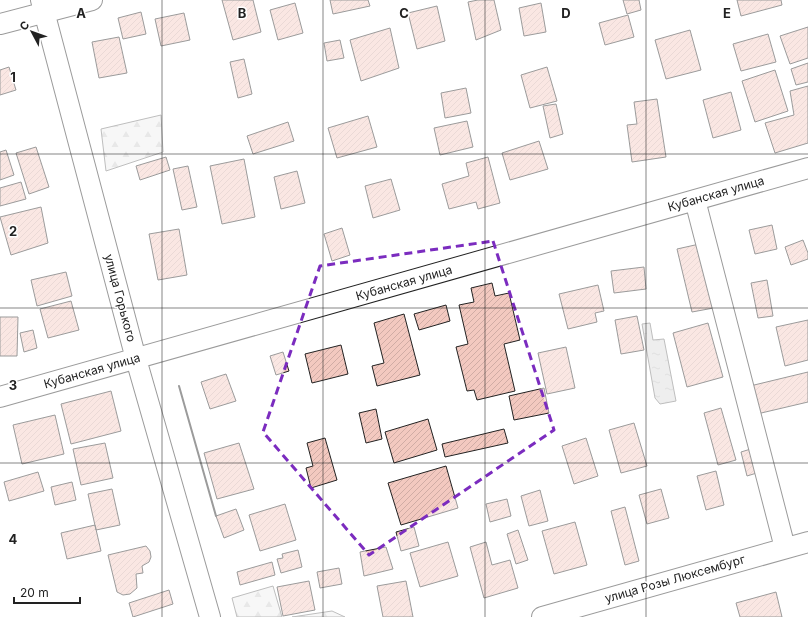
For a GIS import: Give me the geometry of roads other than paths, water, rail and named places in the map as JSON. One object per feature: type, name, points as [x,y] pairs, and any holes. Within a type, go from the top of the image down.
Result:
[{"type":"street","points":[[0,24],[43,6],[92,0]]},
{"type":"street","name":"улица Горького","points":[[43,6],[136,359],[210,617]]},
{"type":"street","name":"Кубанская улица","points":[[0,397],[808,168]]},
{"type":"street","points":[[695,200],[784,548]]},
{"type":"street","name":"улица Розы Люксембург","points":[[542,617],[808,542]]},
{"type":"water","points":[[650,323],[653,340],[664,339],[676,401],[660,404],[655,398],[642,324]]}]
